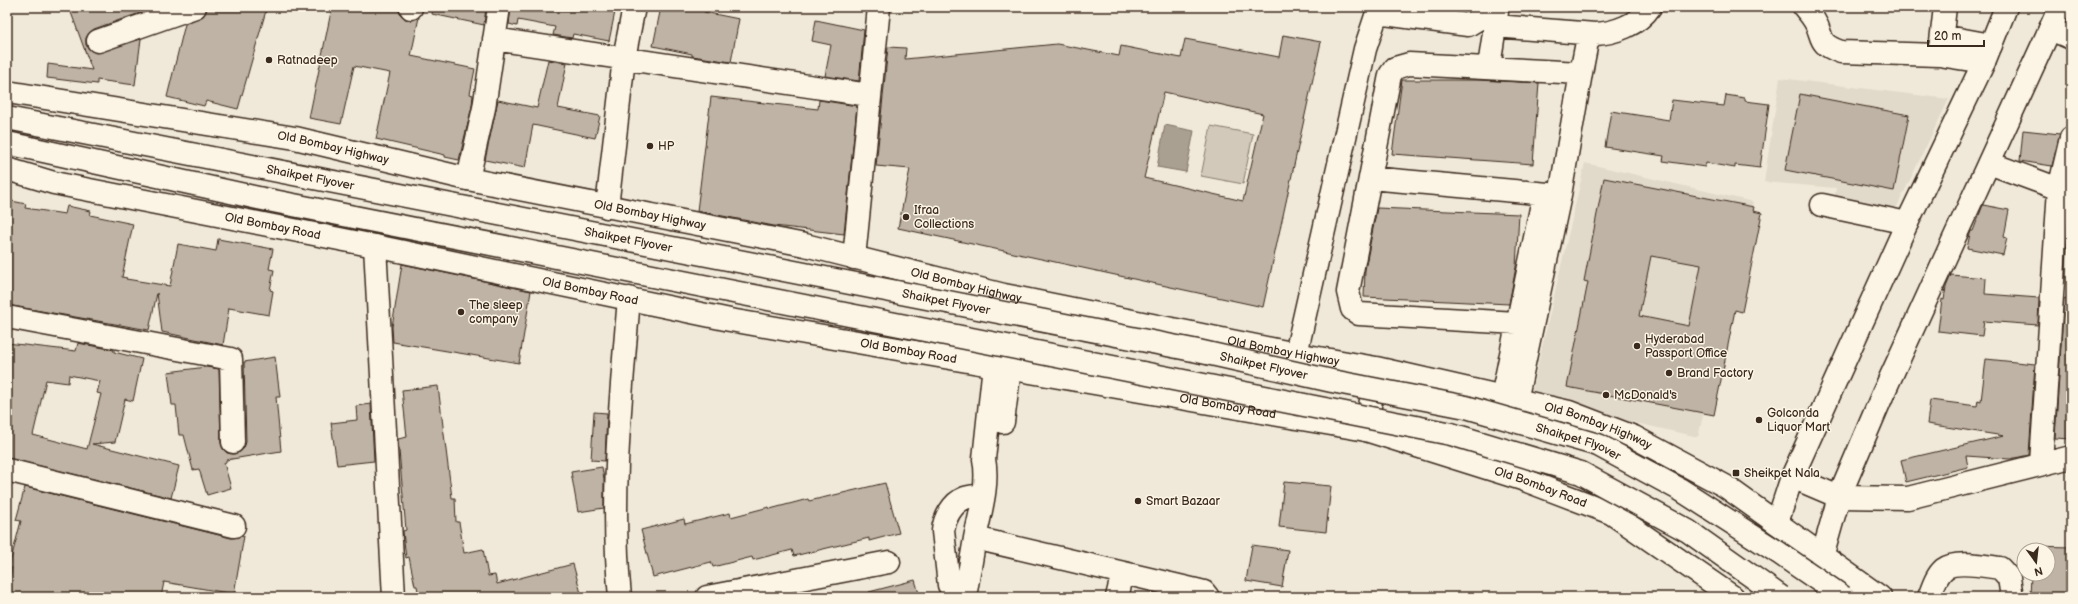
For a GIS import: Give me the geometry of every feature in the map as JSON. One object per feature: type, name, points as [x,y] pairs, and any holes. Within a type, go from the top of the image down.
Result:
[{"type":"main road","points":[[98,41],[195,7]]},
{"type":"main road","points":[[468,179],[484,108],[499,7]]},
{"type":"main road","points":[[607,207],[624,58],[634,7]]},
{"type":"main road","points":[[854,258],[869,95],[879,7]]},
{"type":"main road","points":[[1296,354],[1365,49],[1377,10],[1468,24],[1478,19],[1483,7]]},
{"type":"main road","points":[[1489,67],[1497,17],[1595,34],[1608,33],[1634,23],[1650,7]]},
{"type":"main road","points":[[1940,46],[1945,7]]},
{"type":"main road","points":[[1778,523],[1792,477],[1907,222],[1987,54],[2006,7]]},
{"type":"main road","points":[[1822,557],[1839,497],[1882,396],[2060,7]]},
{"type":"main road","points":[[1812,11],[1820,38],[1828,48],[1841,52],[1940,46],[1987,54]]},
{"type":"main road","points":[[2050,29],[2071,38]]},
{"type":"main road","points":[[1509,399],[1552,194],[1587,42],[1595,34]]},
{"type":"main road","points":[[494,39],[869,95]]},
{"type":"main road","points":[[1517,323],[1359,314],[1352,309],[1348,292],[1390,75],[1395,68],[1409,64],[1489,67],[1580,73]]},
{"type":"main road","name":"Old Bombay Highway","points":[[7,92],[295,138],[468,179],[805,245],[1004,295],[1296,354],[1376,368],[1569,412],[1634,437],[1725,486],[1778,523],[1822,557],[1880,597]]},
{"type":"main road","name":"Shaikpet Flyover","points":[[7,118],[1190,350],[1332,381],[1466,407],[1598,445],[1681,490],[1779,553],[1843,597]]},
{"type":"main road","points":[[2041,463],[2059,189],[2071,138]]},
{"type":"main road","points":[[7,143],[258,198],[1451,434],[1581,473],[1688,531],[1781,597]]},
{"type":"main road","points":[[1989,163],[2059,189]]},
{"type":"main road","name":"Old Bombay Road","points":[[7,169],[54,183],[375,246],[730,320],[1366,430],[1522,479],[1611,513],[1729,596]]},
{"type":"main road","points":[[1370,178],[1552,194]]},
{"type":"main road","points":[[1509,399],[1517,323],[1552,194]]},
{"type":"main road","points":[[1822,205],[1907,222]]},
{"type":"main road","points":[[375,246],[394,597]]},
{"type":"main road","points":[[620,597],[616,560],[618,430],[629,298]]},
{"type":"main road","points":[[7,317],[231,359],[233,442]]},
{"type":"main road","points":[[957,591],[975,538],[984,495],[986,472],[997,462],[1002,366]]},
{"type":"main road","points":[[1366,430],[1376,368]]},
{"type":"main road","points":[[1792,477],[1839,497],[1908,498],[2041,463],[2071,457]]},
{"type":"main road","points":[[8,473],[234,526]]},
{"type":"main road","points":[[957,591],[943,531],[944,523],[952,509],[964,498],[984,495]]},
{"type":"main road","points":[[975,538],[1204,592],[1208,597]]},
{"type":"main road","points":[[707,597],[889,562]]},
{"type":"main road","points":[[1929,597],[1936,580],[1945,568],[1959,565],[2000,568],[2009,578],[2012,597]]},
{"type":"main road","points":[[1117,597],[1123,573]]},
{"type":"shaded area","points":[[1780,78],[1949,99],[1894,213],[1833,205],[1836,188],[1764,182]]},
{"type":"shaded area","points":[[1165,125],[1194,131],[1186,172],[1157,167]]},
{"type":"shaded area","points":[[1211,126],[1253,134],[1243,184],[1201,176]]},
{"type":"shaded area","points":[[1585,163],[1753,202],[1698,437],[1530,399]]},
{"type":"building","points":[[69,7],[157,7],[94,29],[86,38],[86,45],[90,50],[96,53],[141,39],[135,85],[97,80],[97,84],[47,78],[48,64],[92,70]]},
{"type":"building","points":[[207,7],[267,7],[238,109],[206,101],[204,106],[167,97],[185,24],[204,15]]},
{"type":"building","points":[[332,7],[398,7],[400,14],[405,19],[411,20],[419,17],[411,56],[475,69],[470,94],[473,95],[472,106],[459,160],[445,157],[445,155],[376,139],[390,73],[354,66],[341,124],[309,118]]},
{"type":"building","points":[[433,7],[486,7],[484,25],[432,14]]},
{"type":"building","points":[[511,7],[616,7],[609,41],[573,34],[572,38],[553,35],[555,27],[518,20],[517,26],[509,24]]},
{"type":"building","points":[[661,7],[705,7],[704,12],[739,19],[731,62],[692,56],[692,54],[653,46]]},
{"type":"building","points":[[816,20],[864,30],[859,81],[825,76],[831,45],[812,41]]},
{"type":"building","points":[[1283,35],[1321,42],[1263,307],[898,228],[910,169],[876,166],[888,47],[906,48],[905,59],[1057,44],[1119,56],[1121,46],[1181,58],[1185,39],[1279,57]],"holes":[[[1164,92],[1263,114],[1243,201],[1144,178]]]},
{"type":"building","points":[[548,60],[567,63],[558,108],[600,116],[595,138],[533,125],[525,168],[485,160],[498,100],[537,108]]},
{"type":"building","points":[[1402,80],[1478,80],[1539,83],[1533,164],[1392,154]]},
{"type":"building","points":[[1800,94],[1909,115],[1894,191],[1785,170]]},
{"type":"building","points":[[1726,95],[1745,98],[1745,101],[1769,104],[1760,168],[1735,165],[1735,168],[1706,163],[1705,167],[1663,161],[1664,156],[1605,147],[1611,111],[1669,120],[1672,100],[1724,106]]},
{"type":"building","points":[[711,97],[818,109],[819,100],[857,106],[844,234],[774,226],[697,211]]},
{"type":"building","points":[[2023,130],[2060,134],[2052,166],[2020,161]]},
{"type":"building","points":[[1604,178],[1754,207],[1753,211],[1762,213],[1742,312],[1735,310],[1714,415],[1567,387],[1588,282],[1584,281]],"holes":[[[1651,256],[1701,265],[1689,326],[1639,316]]]},
{"type":"building","points":[[7,200],[26,204],[25,208],[65,214],[67,206],[91,211],[90,215],[133,224],[122,277],[127,278],[126,279],[170,286],[178,244],[216,251],[218,239],[273,249],[269,269],[274,270],[270,290],[273,291],[269,315],[229,308],[223,345],[162,332],[157,293],[149,330],[7,305]]},
{"type":"building","points":[[1983,205],[2009,210],[2004,237],[2007,238],[2003,255],[1967,248],[1971,231],[1973,231]]},
{"type":"building","points":[[1377,208],[1519,214],[1516,267],[1509,304],[1364,297],[1365,270]]},
{"type":"building","name":"The sleep company","points":[[402,264],[531,291],[519,363],[393,342],[392,327]]},
{"type":"building","points":[[1951,275],[1986,278],[1985,294],[2039,298],[2038,325],[1984,321],[1982,336],[1938,331],[1942,299],[1944,300],[1946,287]]},
{"type":"building","points":[[2064,299],[2071,300],[2071,439],[2055,438]]},
{"type":"building","points":[[7,343],[76,351],[78,343],[114,350],[114,352],[142,359],[133,401],[125,399],[115,442],[92,444],[179,466],[171,498],[7,458]],"holes":[[[69,375],[100,381],[97,393],[101,394],[87,449],[33,435],[46,380],[68,383]]]},
{"type":"building","points":[[275,357],[280,397],[276,397],[281,451],[226,460],[224,463],[231,488],[207,495],[199,469],[193,470],[184,435],[179,435],[176,405],[172,405],[168,372],[206,367],[219,369],[221,443],[223,449],[227,453],[234,454],[240,452],[244,448],[246,442],[244,362]]},
{"type":"building","points":[[1986,359],[2035,364],[2029,455],[2010,459],[1966,456],[1968,467],[1906,482],[1901,460],[2004,436],[1927,424],[1930,400],[1977,406],[1978,400],[1981,401]]},
{"type":"building","points":[[438,386],[452,498],[455,498],[456,522],[459,522],[464,553],[483,549],[488,576],[495,575],[497,584],[573,564],[582,597],[419,597],[417,586],[415,586],[409,557],[406,558],[403,531],[406,530],[398,439],[407,437],[402,390]]},
{"type":"building","points":[[371,404],[374,461],[337,465],[331,423],[357,420],[356,406]]},
{"type":"building","points":[[594,412],[607,413],[605,461],[591,460]]},
{"type":"building","points":[[602,467],[604,479],[604,508],[578,512],[571,472]]},
{"type":"building","points":[[1284,482],[1331,486],[1326,532],[1279,527]]},
{"type":"building","points":[[885,483],[899,533],[869,541],[869,538],[794,556],[792,550],[753,560],[752,557],[713,567],[711,562],[653,577],[641,530],[684,519],[685,524],[730,513],[731,517],[769,507],[770,509],[808,499],[809,501]]},
{"type":"building","points":[[25,487],[231,538],[244,536],[234,594],[164,582],[161,597],[7,597],[7,587],[12,568],[9,567],[21,521],[16,520]]},
{"type":"building","points":[[1252,545],[1288,550],[1282,587],[1246,581]]},
{"type":"building","points":[[2056,547],[2071,547],[2071,597],[2030,597],[2031,582],[2056,582]]},
{"type":"building","points":[[915,580],[920,597],[870,597],[869,592]]},
{"type":"place","name":"Ratnadeep","points":[[269,60]]},
{"type":"place","name":"HP","points":[[650,146]]},
{"type":"place","name":"Ifraa Collections","points":[[906,217]]},
{"type":"place","name":"The sleep company","points":[[461,312]]},
{"type":"place","name":"Hyderabad Passport Office","points":[[1637,346]]},
{"type":"place","name":"Brand Factory","points":[[1669,373]]},
{"type":"place","name":"McDonald's","points":[[1606,395]]},
{"type":"place","name":"Golconda Liquor Mart","points":[[1759,420]]},
{"type":"place","name":"Sheikpet Nala","points":[[1736,473]]},
{"type":"place","name":"Smart Bazaar","points":[[1138,501]]}]
